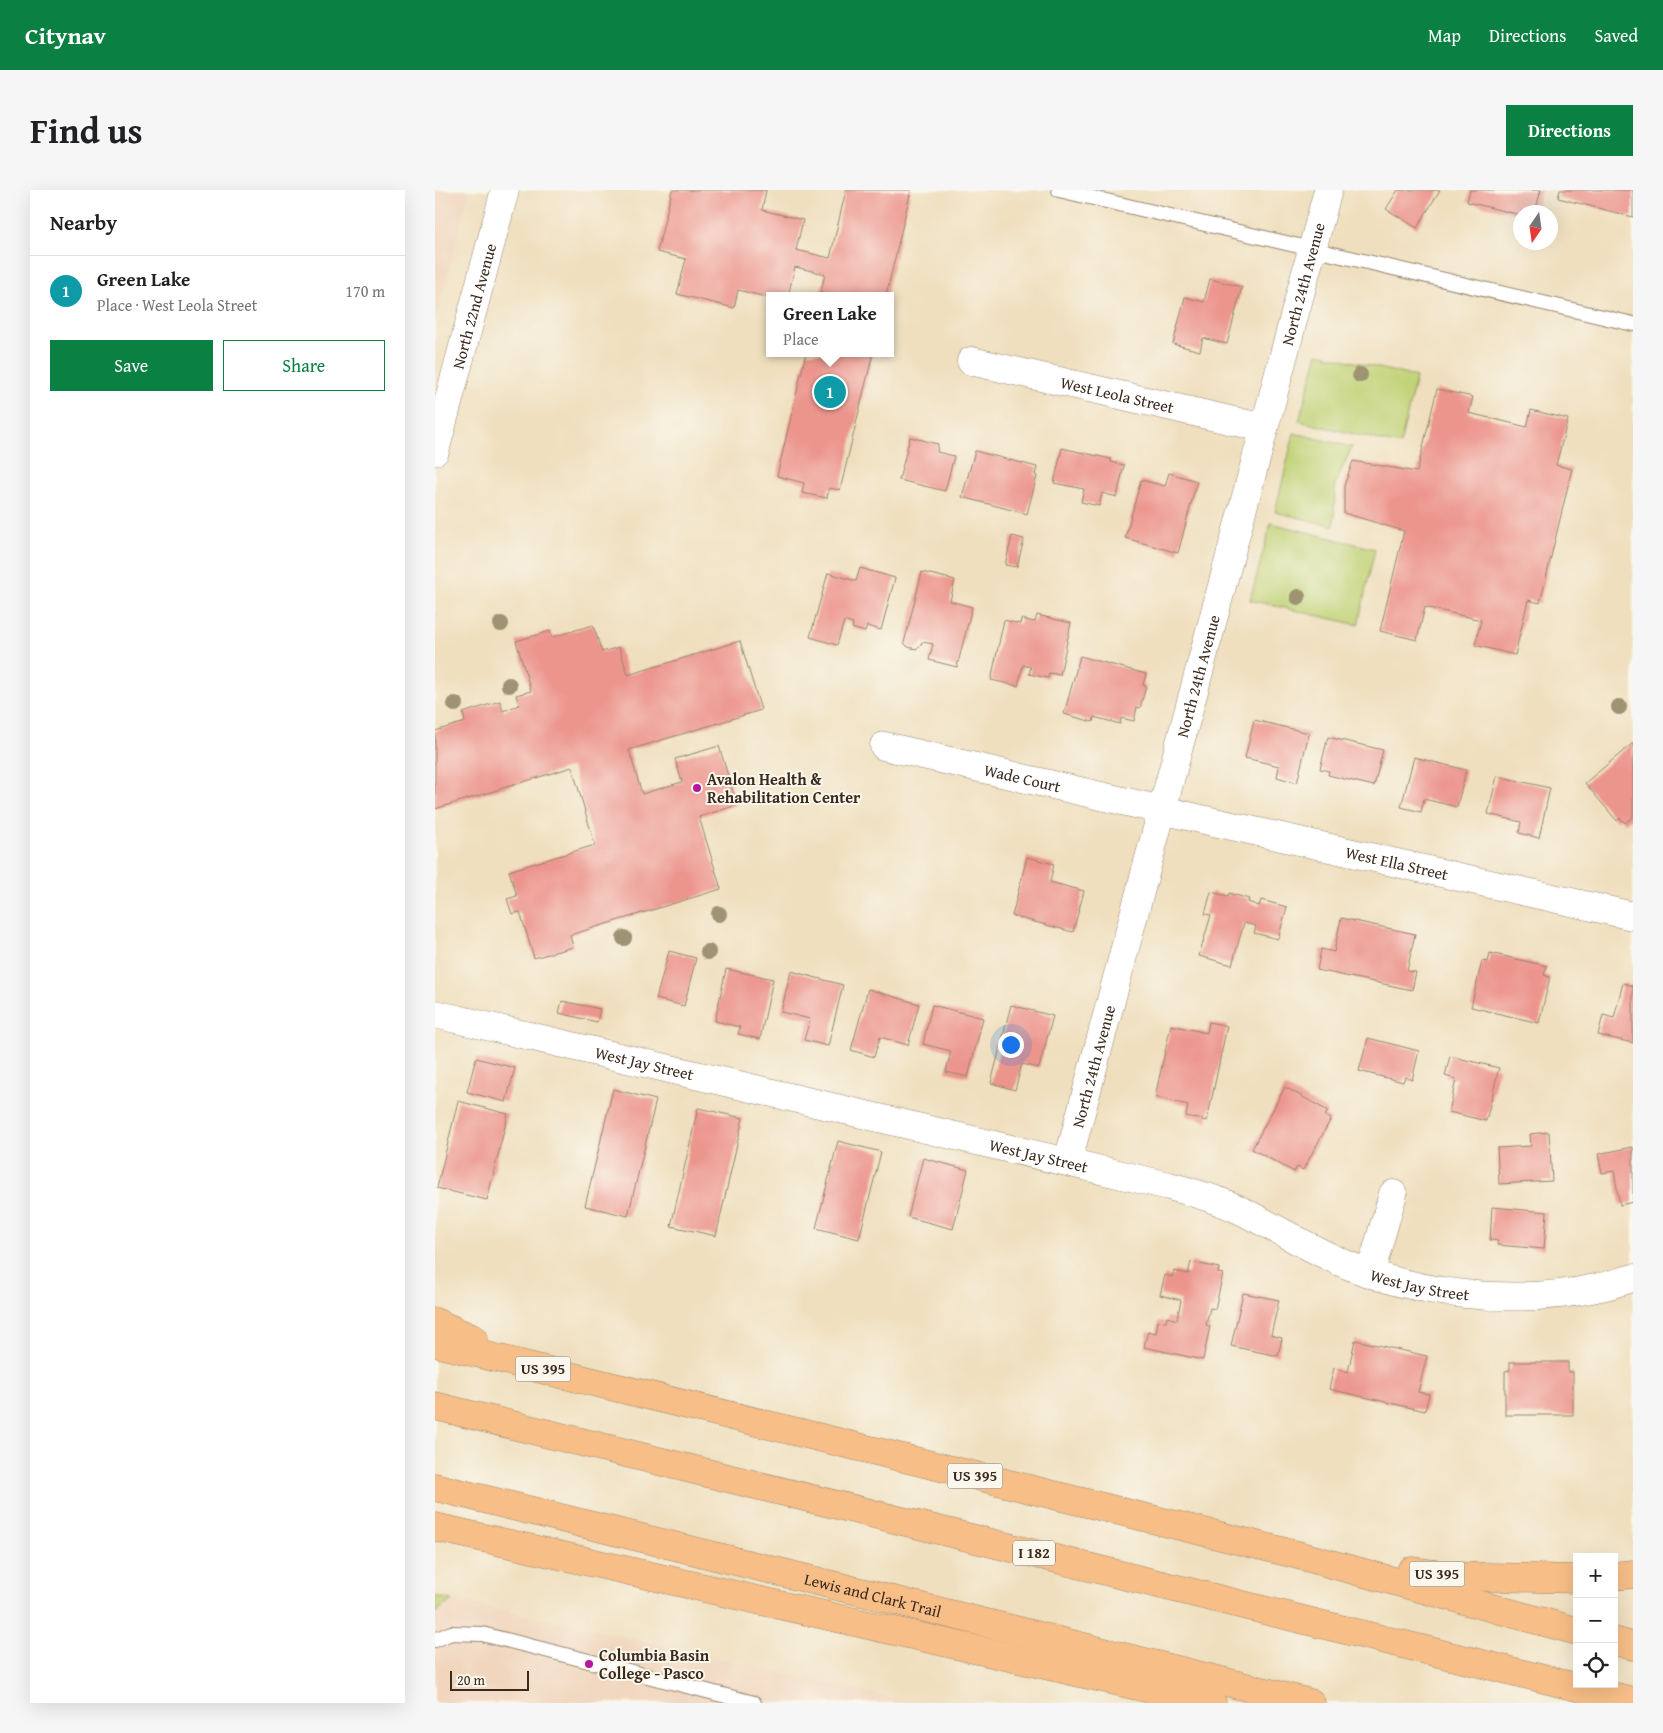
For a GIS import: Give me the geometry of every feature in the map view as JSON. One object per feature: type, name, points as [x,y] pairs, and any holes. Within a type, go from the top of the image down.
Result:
[{"type":"highway","points":[[435,1322],[468,1337],[651,1396]]},
{"type":"highway","name":"US 395","points":[[435,1343],[1298,1555],[1449,1576],[1573,1579]]},
{"type":"highway","name":"I 182","points":[[435,1406],[1633,1701]]},
{"type":"highway","name":"Lewis and Clark Trail","points":[[435,1486],[1311,1703]]},
{"type":"highway","points":[[435,1527],[1211,1703]]},
{"type":"highway","points":[[1298,1555],[1573,1630]]},
{"type":"highway","points":[[1618,1576],[1633,1574]]},
{"type":"highway","points":[[1618,1642],[1633,1646]]},
{"type":"street","name":"North 22nd Avenue","points":[[435,450],[505,190]]},
{"type":"street","name":"North 24th Avenue","points":[[1068,1161],[1328,190]]},
{"type":"street","name":"West Leola Street","points":[[971,361],[1264,428]]},
{"type":"street","name":"Wade Court","points":[[884,746],[1162,809]]},
{"type":"street","name":"West Ella Street","points":[[1162,809],[1633,916]]},
{"type":"street","name":"West Jay Street","points":[[435,1014],[1169,1186],[1208,1197],[1243,1212],[1336,1260],[1370,1274],[1419,1287],[1459,1293],[1504,1296],[1547,1294],[1597,1288],[1633,1278]]},
{"type":"street","points":[[1370,1274],[1393,1194]]},
{"type":"lane","points":[[1059,190],[1633,324]]},
{"type":"lane","points":[[435,1640],[451,1633],[482,1634],[754,1703]]},
{"type":"shaded area","points":[[435,190],[470,190],[435,321]]},
{"type":"shaded area","name":"Columbia Basin College - Pasco","points":[[435,1596],[571,1625],[915,1703],[435,1703]]},
{"type":"green space","points":[[1318,353],[1416,377],[1400,445],[1299,421]]},
{"type":"green space","points":[[1294,433],[1352,447],[1335,484],[1334,526],[1275,512]]},
{"type":"green space","points":[[1271,523],[1375,549],[1358,625],[1250,600]]},
{"type":"green space","points":[[435,1596],[452,1600],[435,1613]]},
{"type":"building","points":[[672,190],[766,190],[762,210],[803,220],[796,250],[830,258],[846,190],[911,190],[887,292],[821,292],[825,274],[795,267],[789,292],[766,292],[766,297],[738,290],[734,308],[677,294],[686,259],[657,252]]},
{"type":"building","points":[[1398,190],[1440,190],[1417,228],[1386,209]]},
{"type":"building","points":[[1470,190],[1541,190],[1537,205],[1513,205],[1513,213],[1467,202]]},
{"type":"building","points":[[1560,190],[1633,190],[1633,217],[1558,198]]},
{"type":"building","points":[[1210,279],[1242,287],[1227,344],[1203,338],[1200,351],[1173,344],[1185,297],[1204,302]]},
{"type":"building","points":[[805,357],[872,357],[840,490],[829,488],[827,498],[802,493],[804,483],[777,476]]},
{"type":"building","points":[[1437,389],[1473,397],[1469,413],[1527,427],[1531,410],[1568,419],[1556,465],[1572,469],[1540,603],[1528,600],[1515,655],[1475,645],[1481,620],[1425,607],[1417,640],[1380,631],[1404,531],[1344,513],[1344,486],[1353,461],[1417,472]]},
{"type":"building","points":[[910,437],[938,444],[937,452],[954,456],[945,491],[899,480]]},
{"type":"building","points":[[1062,448],[1111,459],[1111,462],[1124,465],[1117,497],[1102,493],[1099,506],[1081,502],[1084,489],[1054,483]]},
{"type":"building","points":[[975,451],[1037,467],[1035,475],[1037,476],[1027,514],[962,497]]},
{"type":"building","points":[[1169,473],[1197,481],[1178,553],[1125,538],[1141,480],[1165,486]]},
{"type":"building","points":[[1012,536],[1024,539],[1017,567],[1005,565]]},
{"type":"building","points":[[860,568],[895,578],[881,630],[867,626],[865,632],[852,628],[853,624],[844,621],[837,645],[810,637],[828,573],[856,581]]},
{"type":"building","points":[[922,572],[955,580],[950,601],[972,607],[957,667],[929,660],[933,644],[922,642],[916,649],[908,647],[904,643]]},
{"type":"building","points":[[1037,615],[1071,623],[1060,675],[1049,673],[1048,678],[1029,674],[1031,667],[1023,665],[1018,686],[991,680],[1004,620],[1020,624],[1021,619],[1035,622]]},
{"type":"building","name":"Avalon Health & Rehabilitation Center","points":[[593,625],[602,652],[619,647],[628,675],[740,641],[761,710],[629,750],[642,794],[682,782],[675,759],[719,746],[737,805],[699,817],[721,889],[570,935],[573,947],[534,958],[520,912],[512,914],[507,899],[517,896],[509,871],[595,845],[572,767],[435,809],[435,731],[465,722],[463,713],[500,701],[503,711],[519,705],[516,695],[531,691],[516,641],[550,631],[552,637]]},
{"type":"building","points":[[1080,656],[1146,674],[1143,685],[1146,686],[1140,708],[1137,707],[1134,721],[1121,718],[1120,724],[1094,717],[1093,722],[1064,714]]},
{"type":"building","points":[[1254,720],[1309,733],[1297,783],[1277,777],[1279,766],[1245,758]]},
{"type":"building","points":[[1328,737],[1383,750],[1374,786],[1328,775],[1329,771],[1320,769]]},
{"type":"building","points":[[1633,743],[1633,817],[1625,823],[1620,818],[1617,821],[1585,783]]},
{"type":"building","points":[[1414,757],[1466,770],[1457,807],[1424,799],[1421,812],[1401,807]]},
{"type":"building","points":[[1497,776],[1550,788],[1539,838],[1519,833],[1521,822],[1488,814]]},
{"type":"building","points":[[1027,857],[1054,864],[1050,882],[1084,891],[1073,932],[1012,916]]},
{"type":"building","points":[[1211,892],[1228,896],[1229,893],[1249,899],[1248,902],[1259,906],[1261,900],[1287,907],[1278,939],[1254,933],[1256,926],[1244,923],[1232,965],[1199,956],[1211,915],[1205,914]]},
{"type":"building","points":[[1341,918],[1415,934],[1407,971],[1416,972],[1412,990],[1317,970],[1321,949],[1334,952]]},
{"type":"building","points":[[669,951],[696,958],[684,1006],[656,999]]},
{"type":"building","points":[[1490,953],[1547,966],[1544,975],[1550,977],[1539,1023],[1471,1007],[1482,961],[1488,962]]},
{"type":"building","points":[[726,969],[773,979],[760,1039],[738,1034],[740,1027],[715,1021]]},
{"type":"building","points":[[791,971],[843,985],[828,1046],[804,1040],[810,1019],[781,1012]]},
{"type":"building","points":[[1623,983],[1633,986],[1633,1043],[1598,1035],[1603,1015],[1614,1018]]},
{"type":"building","points":[[868,989],[919,1004],[908,1045],[880,1037],[874,1057],[851,1050]]},
{"type":"building","points":[[562,1001],[600,1009],[597,1022],[559,1013]]},
{"type":"building","points":[[932,1005],[983,1018],[968,1077],[946,1072],[951,1051],[923,1044]]},
{"type":"building","points":[[1011,1005],[1053,1016],[1039,1068],[1022,1064],[1015,1090],[991,1083]]},
{"type":"building","points":[[1209,1022],[1227,1026],[1207,1121],[1186,1116],[1188,1105],[1155,1097],[1171,1025],[1207,1033]]},
{"type":"building","points":[[1368,1038],[1419,1051],[1412,1080],[1405,1077],[1403,1082],[1359,1071]]},
{"type":"building","points":[[1450,1056],[1499,1068],[1486,1121],[1449,1112],[1456,1079],[1445,1076]]},
{"type":"building","points":[[476,1058],[515,1068],[506,1102],[467,1092]]},
{"type":"building","points":[[1285,1087],[1328,1111],[1325,1116],[1331,1119],[1303,1170],[1297,1167],[1294,1172],[1252,1149]]},
{"type":"building","points":[[613,1089],[656,1100],[628,1216],[585,1206]]},
{"type":"building","points":[[458,1101],[508,1114],[487,1200],[437,1188]]},
{"type":"building","points":[[698,1108],[743,1118],[716,1236],[671,1226]]},
{"type":"building","points":[[1549,1132],[1552,1181],[1499,1184],[1497,1148],[1531,1146],[1530,1134]]},
{"type":"building","points":[[838,1141],[881,1152],[859,1239],[816,1228]]},
{"type":"building","points":[[1633,1147],[1633,1202],[1620,1205],[1614,1171],[1602,1173],[1598,1154]]},
{"type":"building","points":[[923,1158],[968,1170],[953,1229],[908,1217]]},
{"type":"building","points":[[1492,1207],[1547,1212],[1544,1249],[1497,1245],[1498,1241],[1490,1240]]},
{"type":"building","points":[[1191,1262],[1219,1268],[1218,1273],[1223,1274],[1215,1309],[1210,1308],[1206,1325],[1210,1326],[1203,1360],[1144,1347],[1148,1331],[1156,1333],[1158,1321],[1166,1322],[1167,1317],[1177,1320],[1181,1300],[1160,1295],[1165,1275],[1172,1277],[1174,1271],[1188,1274]]},
{"type":"building","points":[[1243,1293],[1279,1300],[1271,1335],[1282,1338],[1278,1356],[1231,1346]]},
{"type":"building","points":[[1355,1340],[1427,1356],[1418,1392],[1429,1394],[1425,1411],[1329,1389],[1334,1368],[1348,1372]]},
{"type":"building","points":[[1510,1362],[1568,1362],[1568,1372],[1573,1372],[1573,1415],[1505,1415],[1505,1371],[1510,1370]]},
{"type":"place","name":"Green Lake","points":[[830,392]]},
{"type":"place","name":"Avalon Health & Rehabilitation Center","points":[[697,788]]},
{"type":"place","name":"Columbia Basin College - Pasco","points":[[589,1664]]}]
